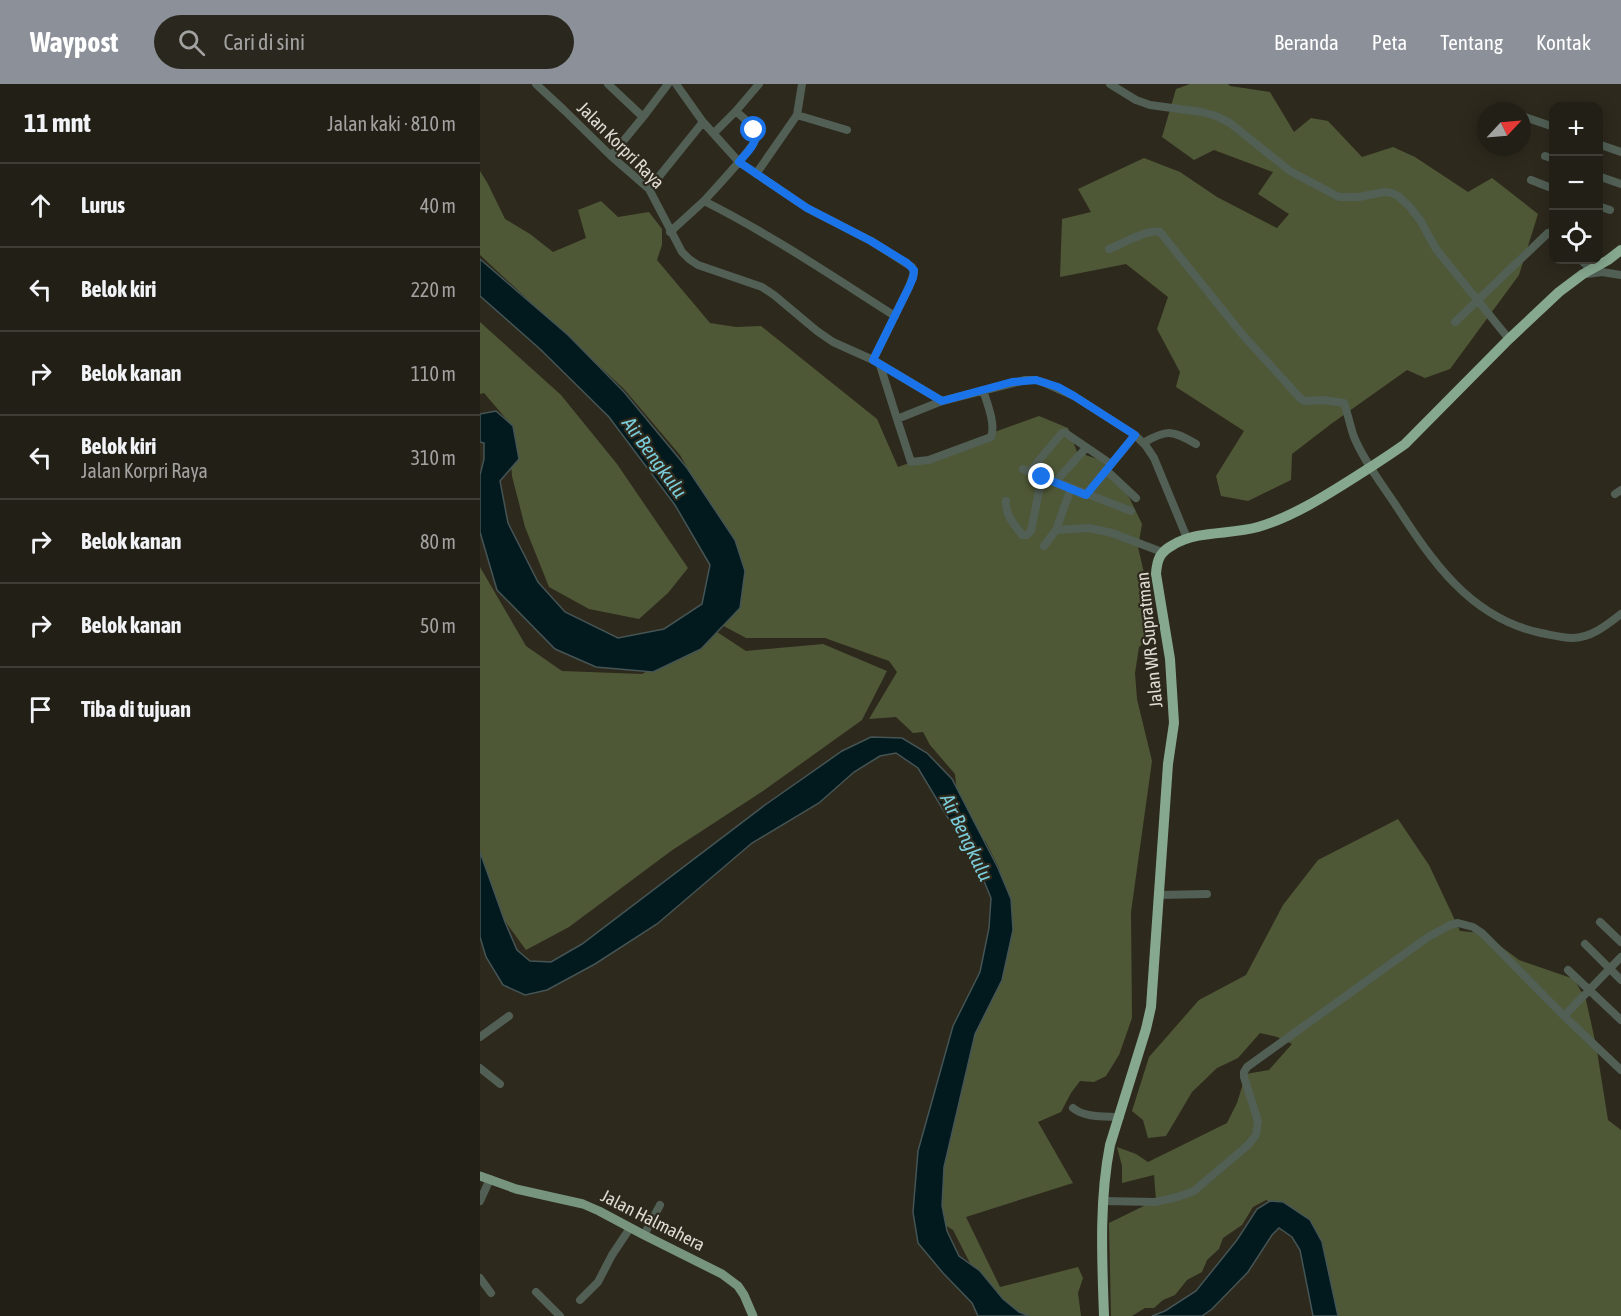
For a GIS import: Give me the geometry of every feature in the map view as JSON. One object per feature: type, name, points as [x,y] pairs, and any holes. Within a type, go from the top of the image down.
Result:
[{"type":"highway","name":"Jalan WR Supratman","points":[[1104,1316],[1102,1238],[1107,1159],[1151,1007],[1168,764],[1174,723],[1170,659],[1156,574],[1156,565],[1162,552],[1187,538],[1245,530],[1268,523],[1325,496],[1371,467],[1405,444],[1559,292],[1621,250]]},
{"type":"main road","name":"Jalan Halmahera","points":[[483,1178],[516,1189],[584,1204],[705,1264],[732,1281],[744,1295],[753,1316]]},
{"type":"street","name":"Jalan Korpri Raya","points":[[536,84],[610,156],[649,189],[670,232],[689,259],[698,265],[762,287],[833,342],[876,362],[942,401]]},
{"type":"street","points":[[608,84],[643,117]]},
{"type":"street","points":[[610,156],[668,84]]},
{"type":"street","points":[[676,84],[703,122],[739,162],[807,208],[871,241],[914,270],[913,278],[876,362],[911,462],[929,460],[991,436],[993,426],[984,390]]},
{"type":"street","points":[[714,133],[759,84]]},
{"type":"street","points":[[756,174],[797,115],[802,84]]},
{"type":"street","points":[[1110,84],[1136,100],[1150,105],[1216,116],[1230,123],[1290,171],[1340,197],[1359,197],[1384,192],[1398,196],[1420,220],[1436,249],[1509,339]]},
{"type":"street","points":[[670,232],[704,201],[756,140],[757,135],[754,130],[736,111]]},
{"type":"street","points":[[797,115],[847,130]]},
{"type":"street","points":[[1531,119],[1549,125]]},
{"type":"street","points":[[649,189],[703,122]]},
{"type":"street","points":[[1603,146],[1621,153]]},
{"type":"street","points":[[1545,156],[1549,157]]},
{"type":"street","points":[[1603,177],[1621,184]]},
{"type":"street","points":[[1531,180],[1549,187]]},
{"type":"street","points":[[704,201],[790,249],[895,316]]},
{"type":"street","points":[[1603,207],[1610,210]]},
{"type":"street","points":[[1109,249],[1154,231],[1160,232],[1242,334],[1300,398],[1304,401],[1323,400],[1344,403],[1355,438],[1371,467],[1415,534],[1451,581],[1472,601],[1496,617],[1514,625],[1573,638],[1590,634],[1621,614]]},
{"type":"street","points":[[1455,322],[1549,233]]},
{"type":"street","points":[[1583,264],[1588,272],[1621,275]]},
{"type":"street","points":[[897,419],[942,401],[1012,382],[1036,380],[1058,387],[1135,435],[1143,444],[1154,459],[1187,538]]},
{"type":"street","points":[[1131,511],[1027,470],[1063,432],[1108,467],[1136,498]]},
{"type":"street","points":[[1143,444],[1165,432],[1181,435],[1196,444]]},
{"type":"street","points":[[1086,495],[1135,435]]},
{"type":"street","points":[[1056,481],[1086,448]]},
{"type":"street","points":[[1006,501],[1005,508],[1009,517],[1022,535],[1027,535],[1031,531],[1042,477]]},
{"type":"street","points":[[1044,546],[1056,530],[1071,488]]},
{"type":"street","points":[[1056,530],[1089,528],[1112,533],[1162,552]]},
{"type":"street","points":[[1158,895],[1207,894]]},
{"type":"street","points":[[1600,922],[1621,942]]},
{"type":"street","points":[[1104,1202],[1155,1202],[1194,1191],[1248,1145],[1256,1135],[1258,1121],[1244,1077],[1247,1067],[1410,950],[1450,925],[1458,923],[1467,925],[1482,933],[1563,1016],[1621,1070]]},
{"type":"street","points":[[1585,944],[1621,980]]},
{"type":"street","points":[[1563,1016],[1621,957]]},
{"type":"street","points":[[1568,970],[1621,1020]]},
{"type":"street","points":[[480,1037],[509,1016]]},
{"type":"street","points":[[480,1068],[500,1084]]},
{"type":"street","points":[[1073,1108],[1079,1113],[1120,1117]]},
{"type":"street","points":[[480,1201],[483,1178]]},
{"type":"street","points":[[644,1235],[660,1205]]},
{"type":"street","points":[[580,1300],[598,1282],[630,1228]]},
{"type":"street","points":[[480,1278],[490,1293]]},
{"type":"street","points":[[536,1292],[560,1316]]},
{"type":"green space","points":[[1190,84],[1228,84],[1270,92],[1294,132],[1311,118],[1328,121],[1362,157],[1393,147],[1415,157],[1468,192],[1492,178],[1538,214],[1519,275],[1450,369],[1425,378],[1407,370],[1292,454],[1291,480],[1248,501],[1221,496],[1216,476],[1244,431],[1176,387],[1180,372],[1157,329],[1168,297],[1126,264],[1060,277],[1062,219],[1091,212],[1078,189],[1144,158],[1180,172],[1217,197],[1277,228],[1289,214],[1258,194],[1273,172],[1214,150],[1194,160],[1162,137],[1176,89]]},
{"type":"green space","points":[[480,171],[505,219],[530,234],[553,252],[586,238],[578,210],[601,201],[618,217],[649,212],[662,229],[662,245],[657,260],[710,323],[736,327],[761,326],[877,419],[898,467],[1039,416],[1068,428],[1077,452],[1106,462],[1130,499],[1142,524],[1138,547],[1155,621],[1153,634],[1139,647],[1135,673],[1137,699],[1152,761],[1131,912],[1132,1018],[1119,1055],[1106,1076],[1094,1082],[1080,1081],[1061,1112],[1038,1122],[1073,1183],[966,1217],[1000,1287],[1078,1267],[1083,1278],[1078,1293],[1081,1316],[1014,1316],[972,1267],[953,1230],[935,1219],[935,1190],[1003,888],[999,868],[986,842],[959,814],[955,774],[930,745],[923,732],[913,733],[896,717],[869,719],[897,672],[889,661],[825,638],[746,638],[718,623],[731,545],[680,455],[624,389],[480,255]]},
{"type":"green space","points":[[480,322],[561,395],[617,464],[688,568],[668,593],[639,619],[589,609],[549,587],[525,527],[512,476],[508,421],[484,393],[480,394]]},
{"type":"green space","points":[[480,567],[526,646],[562,671],[642,674],[717,632],[746,651],[823,644],[887,671],[862,720],[763,791],[671,851],[569,927],[526,950],[499,913],[480,865]]},
{"type":"green space","points":[[1398,819],[1429,865],[1460,931],[1483,933],[1519,960],[1574,979],[1586,1000],[1608,1120],[1621,1130],[1621,1316],[1328,1316],[1326,1285],[1329,1272],[1316,1235],[1283,1208],[1266,1200],[1253,1207],[1242,1225],[1223,1238],[1219,1249],[1207,1260],[1202,1272],[1187,1280],[1175,1295],[1163,1300],[1154,1308],[1145,1308],[1132,1316],[1111,1316],[1109,1223],[1156,1200],[1154,1175],[1122,1183],[1122,1166],[1117,1147],[1136,1154],[1148,1162],[1227,1123],[1237,1103],[1246,1074],[1269,1070],[1292,1044],[1260,1033],[1238,1058],[1217,1068],[1192,1092],[1166,1136],[1148,1138],[1143,1120],[1132,1111],[1149,1057],[1199,1000],[1246,975],[1283,905],[1318,860]]},
{"type":"water","name":"Air Bengkulu","points":[[480,259],[568,335],[624,392],[687,468],[735,540],[745,571],[740,608],[701,649],[653,672],[596,667],[555,649],[497,590],[480,532],[480,475],[484,459],[484,443],[480,442],[480,414],[496,411],[513,426],[519,459],[500,481],[508,523],[538,582],[565,612],[618,638],[664,629],[702,604],[710,565],[675,505],[609,417],[540,349],[480,296]]},
{"type":"water","name":"Air Bengkulu","points":[[871,737],[902,738],[927,753],[952,779],[998,868],[1011,899],[1013,930],[1002,980],[975,1034],[944,1167],[942,1206],[947,1231],[959,1256],[980,1271],[1003,1299],[1019,1312],[1029,1316],[978,1316],[972,1303],[918,1243],[913,1212],[918,1151],[953,1026],[980,972],[989,928],[991,898],[980,871],[918,768],[896,753],[880,756],[854,772],[819,803],[752,843],[657,924],[595,964],[547,990],[525,995],[503,985],[486,957],[480,937],[480,852],[517,950],[530,961],[551,962],[582,944],[765,805],[842,751]]},
{"type":"water","points":[[1270,1201],[1283,1202],[1310,1220],[1322,1242],[1338,1316],[1313,1316],[1300,1250],[1292,1237],[1279,1228],[1248,1272],[1212,1309],[1202,1316],[1152,1316],[1165,1311],[1196,1291],[1237,1240],[1257,1209]]},
{"type":"route","points":[[754,130],[757,135],[756,140],[739,162],[807,208],[871,241],[907,263],[914,270],[909,287],[873,360],[942,401],[1012,382],[1036,380],[1058,387],[1135,435],[1086,495],[1042,477]]}]
